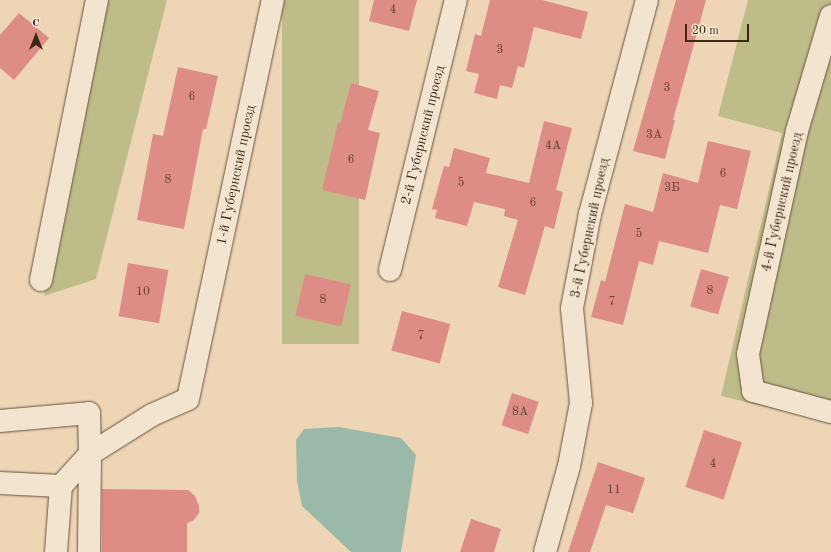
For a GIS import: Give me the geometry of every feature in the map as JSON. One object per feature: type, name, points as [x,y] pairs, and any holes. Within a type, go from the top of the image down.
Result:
[{"type":"street","points":[[41,280],[97,0]]},
{"type":"street","name":"1-й Губернский проезд","points":[[90,454],[152,415],[188,399],[273,0]]},
{"type":"street","name":"2-й Губернский проезд","points":[[390,270],[456,0]]},
{"type":"street","name":"3-й Губернский проезд","points":[[545,552],[569,466],[581,403],[572,308],[590,214],[647,0]]},
{"type":"street","name":"4-й Губернский проезд","points":[[831,16],[797,131],[748,354],[753,391],[831,412]]},
{"type":"street","points":[[0,421],[88,413],[90,454],[89,552]]},
{"type":"street","points":[[56,552],[61,486],[90,454]]},
{"type":"street","points":[[0,483],[61,486]]},
{"type":"shaded area","points":[[103,0],[167,0],[96,279],[44,296]]},
{"type":"shaded area","points":[[282,0],[359,0],[359,344],[282,344]]},
{"type":"shaded area","points":[[748,0],[831,0],[831,423],[721,396],[782,133],[718,116]]},
{"type":"shaded area","points":[[339,427],[401,438],[416,455],[401,552],[351,552],[302,506],[297,481],[296,440],[304,429]]},
{"type":"building","points":[[374,0],[417,0],[409,31],[369,21]]},
{"type":"building","points":[[490,0],[542,0],[588,12],[581,39],[534,27],[524,68],[518,66],[512,88],[500,85],[497,99],[474,93],[479,74],[466,71],[475,34],[481,36]]},
{"type":"building","points":[[676,0],[706,0],[673,120],[675,120],[665,159],[633,151]]},
{"type":"building","points":[[19,13],[49,38],[14,80],[0,68],[0,35]]},
{"type":"building","points":[[178,67],[218,76],[206,129],[203,129],[184,229],[137,220],[153,134],[163,136]]},
{"type":"building","points":[[351,83],[379,91],[368,130],[380,133],[365,200],[322,190],[338,123],[340,124]]},
{"type":"building","points":[[544,121],[572,128],[556,190],[563,192],[554,229],[545,226],[525,295],[498,287],[518,220],[504,216],[505,209],[474,202],[467,226],[435,218],[437,210],[432,209],[444,166],[449,167],[454,148],[490,158],[486,173],[529,183]]},
{"type":"building","points":[[708,141],[751,151],[737,209],[720,205],[708,253],[659,241],[653,265],[639,261],[623,325],[591,317],[601,280],[605,282],[625,204],[653,212],[663,173],[698,183]]},
{"type":"building","points":[[128,263],[168,270],[159,323],[119,316]]},
{"type":"building","points":[[701,269],[729,277],[718,314],[690,306]]},
{"type":"building","points":[[305,274],[351,285],[341,326],[295,316]]},
{"type":"building","points":[[402,311],[450,324],[440,364],[391,351]]},
{"type":"building","points":[[512,393],[539,402],[528,434],[501,425]]},
{"type":"building","points":[[704,430],[742,442],[724,499],[685,487]]},
{"type":"building","points":[[598,462],[645,478],[633,513],[606,505],[590,552],[568,552]]},
{"type":"building","points":[[102,489],[188,490],[195,496],[199,506],[199,513],[194,520],[187,523],[187,552],[102,552]]},
{"type":"building","points":[[471,519],[501,529],[494,552],[460,552]]}]
